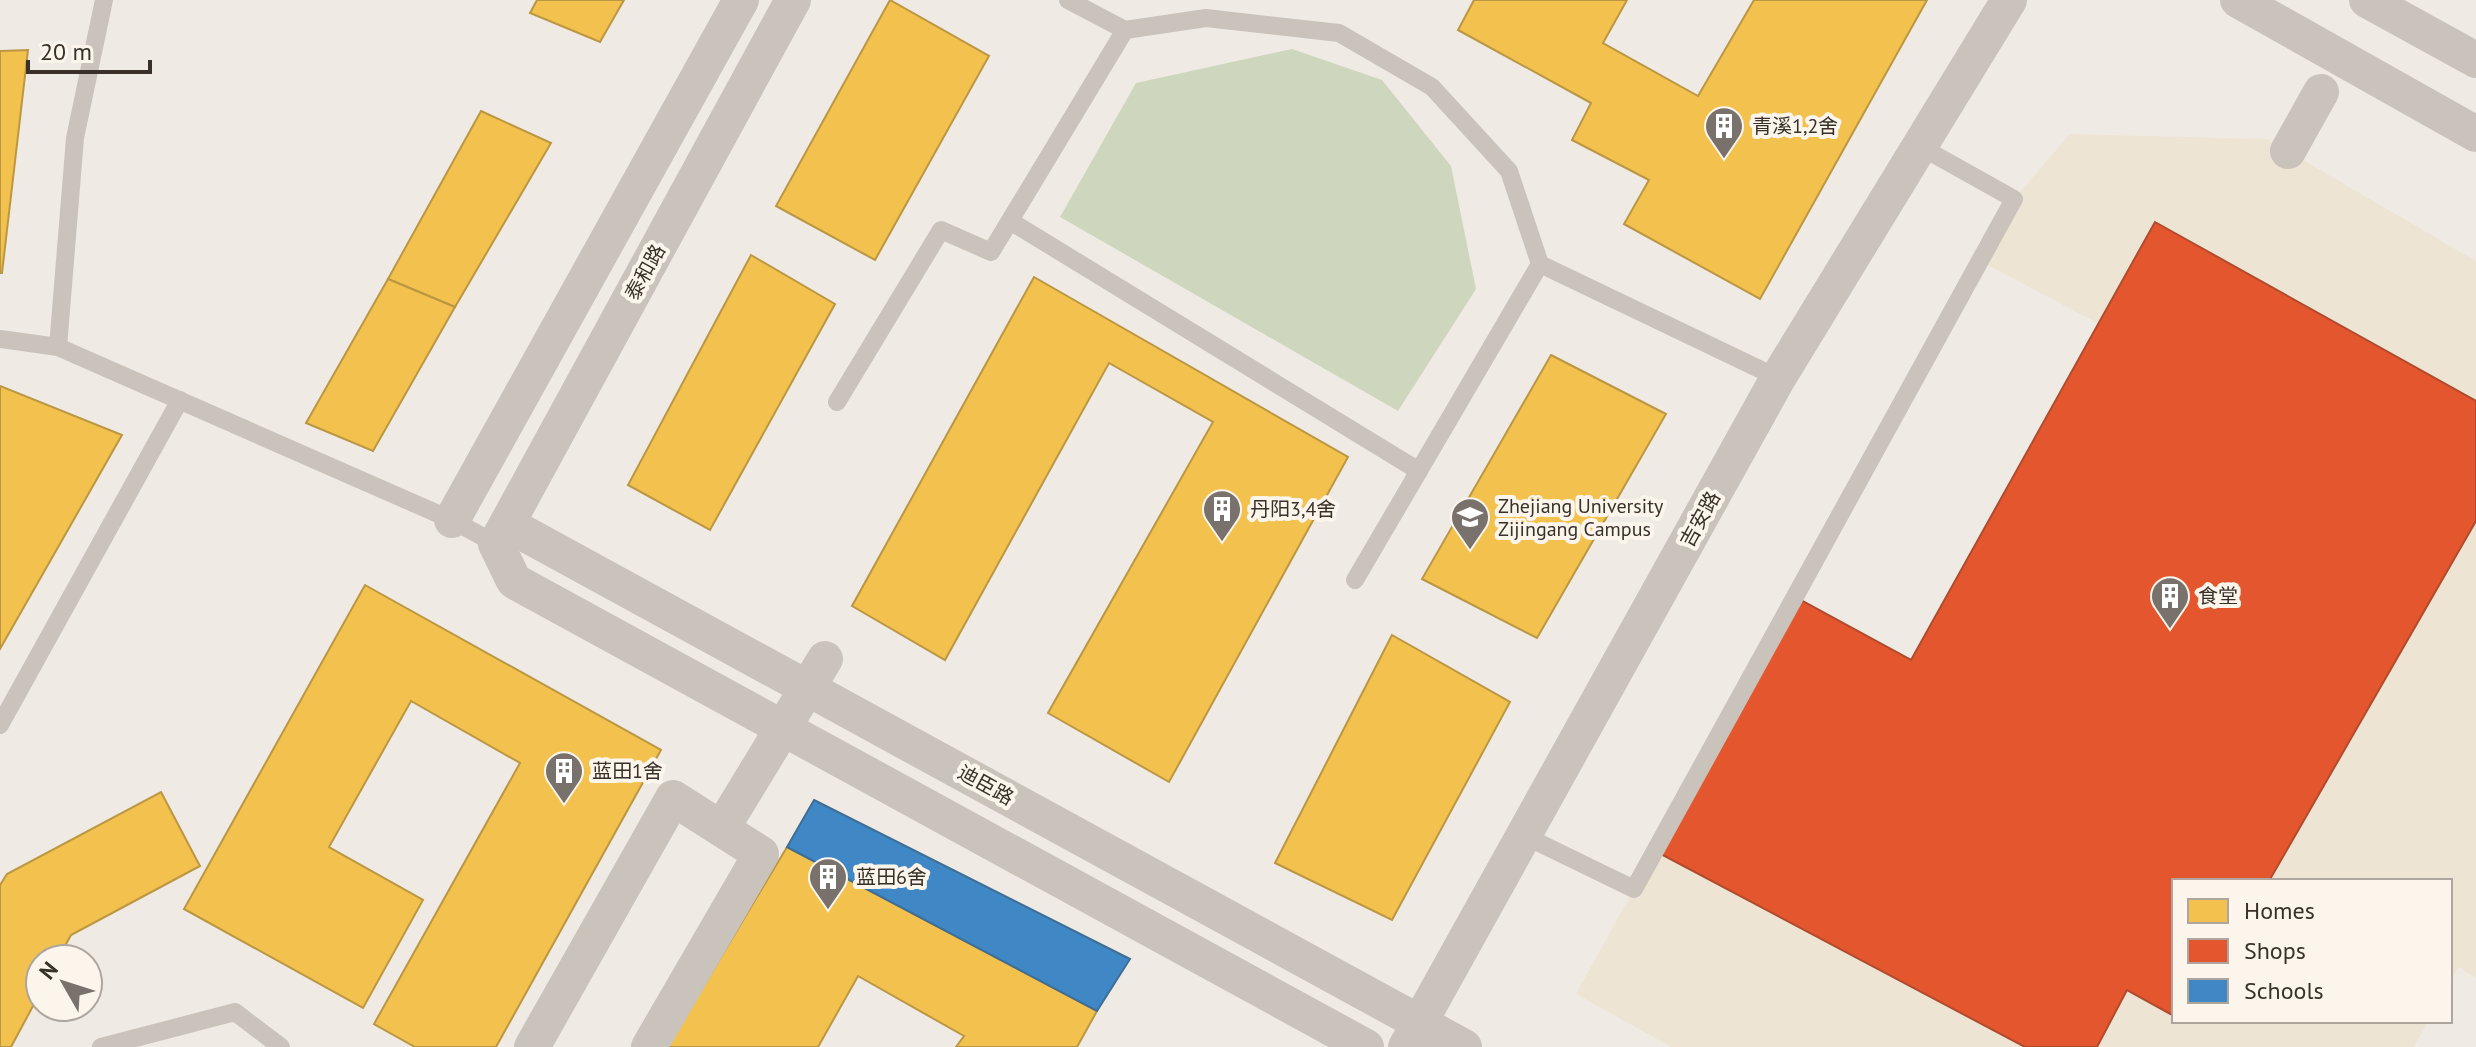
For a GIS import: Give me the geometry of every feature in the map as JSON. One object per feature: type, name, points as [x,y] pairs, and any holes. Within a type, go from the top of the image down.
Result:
[{"type":"street","points":[[452,520],[741,0]]},
{"type":"street","name":"泰和路","points":[[502,534],[793,0]]},
{"type":"street","name":"吉安路","points":[[1413,1035],[1778,378],[2009,0]]},
{"type":"street","points":[[2238,0],[2476,134]]},
{"type":"street","points":[[2367,0],[2476,60]]},
{"type":"street","points":[[2288,151],[2321,92]]},
{"type":"street","points":[[502,534],[514,581],[1366,1047]]},
{"type":"street","name":"迪臣路","points":[[502,534],[816,674],[1413,1035],[1464,1047]]},
{"type":"street","points":[[722,828],[816,674]]},
{"type":"street","points":[[532,1047],[673,798],[761,854],[649,1047]]},
{"type":"lane","points":[[58,347],[75,138],[104,0]]},
{"type":"lane","points":[[1068,0],[1125,30],[1206,18],[1339,33],[1432,87],[1509,171],[1540,264],[1778,378]]},
{"type":"lane","points":[[837,402],[941,230],[991,252],[1125,30]]},
{"type":"lane","points":[[1523,835],[1634,889],[2014,199],[1921,147]]},
{"type":"lane","points":[[1010,221],[1419,471]]},
{"type":"lane","points":[[1355,580],[1540,264]]},
{"type":"lane","points":[[0,339],[58,347],[452,520],[502,534]]},
{"type":"lane","points":[[0,725],[180,400]]},
{"type":"lane","points":[[101,1047],[235,1012],[281,1047]]},
{"type":"green space","points":[[1292,49],[1382,80],[1451,166],[1476,289],[1398,411],[1060,217],[1136,83]]},
{"type":"shaded area","points":[[2070,134],[2267,139],[2476,261],[2476,401],[2155,222],[2099,324],[1980,261],[2014,199]]},
{"type":"shaded area","points":[[2476,521],[2476,978],[2459,967],[2452,979],[2452,879],[2270,879]]},
{"type":"shaded area","points":[[1659,853],[2025,1047],[1671,1047],[1576,994],[1634,889]]},
{"type":"shaded area","points":[[2127,990],[2172,1015],[2172,1023],[2427,1023],[2414,1047],[2097,1047]]},
{"type":"building: Homes","points":[[537,0],[624,0],[600,42],[530,13]]},
{"type":"building: Homes","points":[[890,0],[989,56],[875,260],[776,206]]},
{"type":"building: Homes","name":"青溪1,2舍","points":[[1474,0],[1627,0],[1603,43],[1698,96],[1754,0],[1927,0],[1760,299],[1624,224],[1649,180],[1572,140],[1591,103],[1458,30]]},
{"type":"building: Homes","points":[[28,50],[2,273],[0,273],[0,51]]},
{"type":"building: Homes","points":[[481,111],[551,143],[455,307],[388,279]]},
{"type":"building: Homes","points":[[751,255],[835,304],[710,530],[628,485]]},
{"type":"building: Homes","name":"丹阳3,4舍","points":[[1034,277],[1348,457],[1169,782],[1048,713],[1213,422],[1109,363],[945,660],[852,606]]},
{"type":"building: Homes","points":[[388,279],[455,307],[373,451],[306,423]]},
{"type":"building: Homes","points":[[1551,355],[1666,414],[1537,638],[1422,579]]},
{"type":"building: Homes","points":[[0,386],[122,435],[0,649]]},
{"type":"building: Homes","name":"蓝田1舍","points":[[365,585],[661,750],[496,1047],[415,1047],[374,1024],[520,763],[411,701],[329,847],[423,900],[363,1008],[184,909]]},
{"type":"building: Homes","points":[[1392,635],[1510,702],[1392,920],[1275,863]]},
{"type":"building: Homes","points":[[161,792],[200,866],[71,935],[67,943],[24,943],[24,1023],[11,1047],[0,1047],[0,885],[7,874]]},
{"type":"building: Homes","name":"蓝田6舍","points":[[787,847],[1097,1011],[1077,1047],[956,1047],[964,1036],[858,976],[818,1047],[667,1047]]},
{"type":"building: Shops","name":"食堂","points":[[2155,222],[2476,401],[2476,521],[2270,879],[2172,879],[2172,1015],[2127,990],[2097,1047],[2025,1047],[1659,853],[1801,600],[1911,660]]},
{"type":"building: Schools","points":[[814,800],[1130,959],[1097,1011],[787,847]]},
{"type":"place","name":"青溪1,2舍","points":[[1724,160]]},
{"type":"place","name":"丹阳3,4舍","points":[[1222,543]]},
{"type":"place","name":"Zhejiang University Zijingang Campus","points":[[1470,551]]},
{"type":"place","name":"食堂","points":[[2170,630]]},
{"type":"place","name":"蓝田1舍","points":[[564,805]]},
{"type":"place","name":"蓝田6舍","points":[[828,911]]}]
